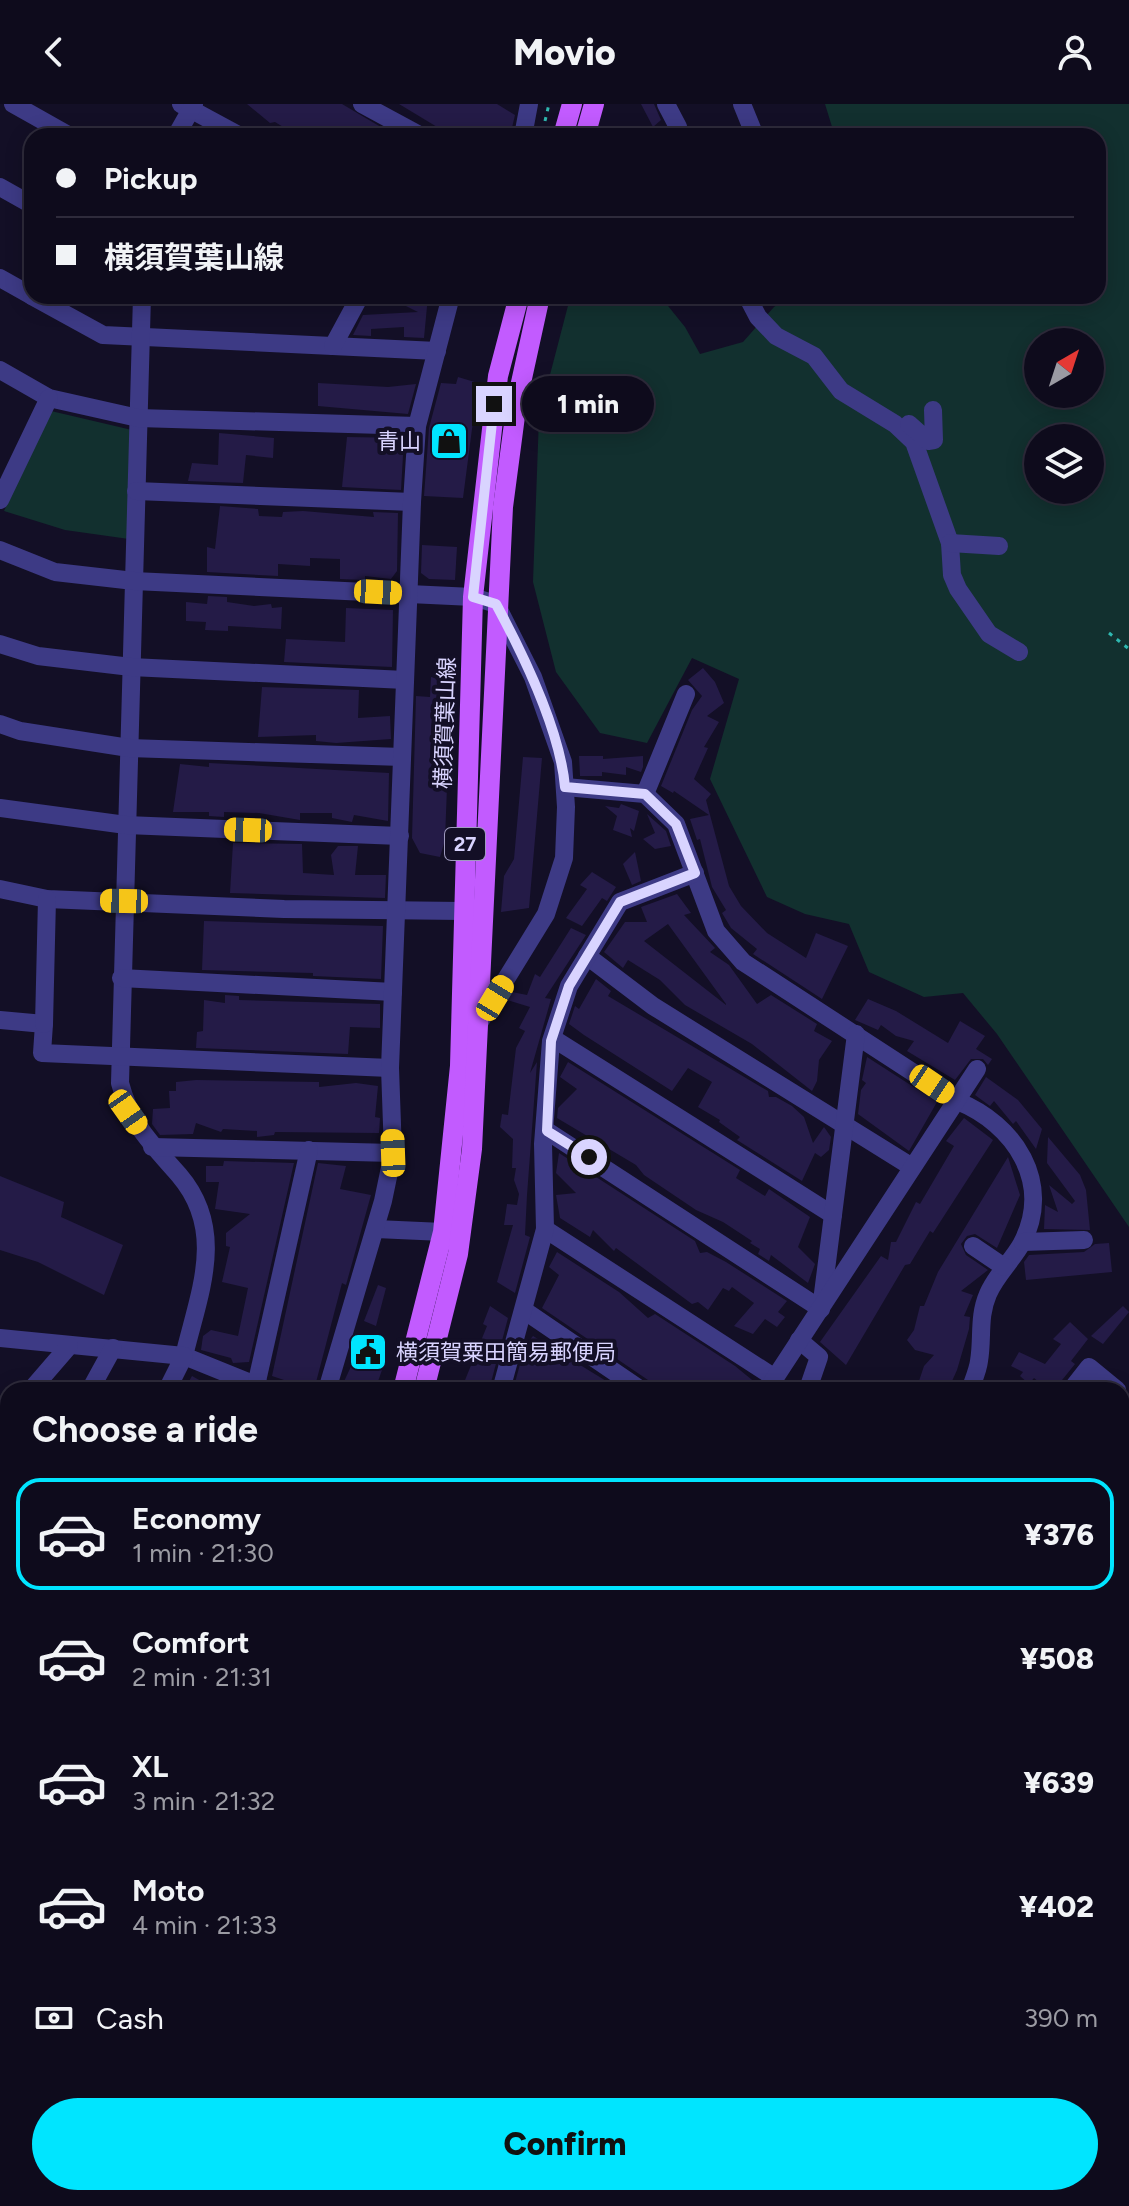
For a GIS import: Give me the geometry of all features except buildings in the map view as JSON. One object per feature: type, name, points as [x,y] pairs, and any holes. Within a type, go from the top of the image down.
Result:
[{"type":"main road","points":[[565,128],[572,104]]},
{"type":"main road","points":[[587,128],[594,104]]},
{"type":"main road","name":"横須賀葉山線","points":[[405,1382],[443,1232],[460,1066],[473,597],[498,376],[517,304]]},
{"type":"main road","name":"27","points":[[426,1382],[443,1328],[458,1254],[472,1149],[496,604],[517,401],[538,304]]},
{"type":"street","points":[[13,104],[56,128]]},
{"type":"street","points":[[362,104],[406,128]]},
{"type":"street","points":[[666,104],[678,128]]},
{"type":"street","points":[[742,104],[752,128]]},
{"type":"street","points":[[524,128],[526,105]]},
{"type":"street","points":[[179,128],[189,106],[226,128]]},
{"type":"street","points":[[0,187],[24,200]]},
{"type":"street","points":[[0,278],[24,292]]},
{"type":"street","points":[[47,304],[103,335],[437,351]]},
{"type":"street","points":[[142,304],[118,1058],[128,1112],[152,1147],[186,1186],[198,1205],[209,1238],[202,1284],[184,1356],[171,1382]]},
{"type":"street","points":[[333,346],[356,304]]},
{"type":"street","points":[[329,1382],[376,1229],[393,1153],[390,1068],[417,426],[449,304]]},
{"type":"street","points":[[751,304],[758,317],[776,336],[814,356],[841,391],[895,424],[914,442],[950,543],[952,575],[968,613],[989,634],[1019,652]]},
{"type":"street","points":[[0,370],[49,398],[138,418],[417,426]]},
{"type":"street","points":[[0,500],[8,462],[49,398]]},
{"type":"street","points":[[895,424],[905,421],[928,441],[934,440],[933,410]]},
{"type":"street","points":[[136,491],[412,502]]},
{"type":"street","points":[[950,543],[999,546]]},
{"type":"street","points":[[0,550],[55,572],[134,581],[473,597],[496,604],[533,677],[563,762],[564,858],[546,914],[479,1023]]},
{"type":"street","points":[[0,644],[38,656],[131,667],[405,680]]},
{"type":"street","points":[[645,794],[686,694]]},
{"type":"street","points":[[0,724],[20,731],[129,748],[402,757]]},
{"type":"street","points":[[565,787],[645,794],[676,824],[716,931],[743,962],[957,1101],[980,1111],[1011,1138],[1024,1157],[1034,1193],[1023,1242],[988,1295],[979,1330],[979,1360],[972,1382]]},
{"type":"street","points":[[0,808],[126,825],[400,836]]},
{"type":"street","points":[[503,1382],[545,1229],[543,1144],[547,1131],[554,1039],[569,986],[620,902],[695,873]]},
{"type":"street","points":[[0,889],[47,899],[284,909],[463,911]]},
{"type":"street","points":[[47,899],[42,1053],[390,1068]]},
{"type":"street","points":[[587,956],[653,1006],[912,1167]]},
{"type":"street","points":[[121,978],[393,992]]},
{"type":"street","points":[[0,1020],[44,1024]]},
{"type":"street","points":[[821,1309],[856,1034]]},
{"type":"street","points":[[554,1039],[833,1215]]},
{"type":"street","points":[[772,1382],[977,1069]]},
{"type":"street","points":[[547,1131],[821,1309]]},
{"type":"street","points":[[152,1147],[393,1153]]},
{"type":"street","points":[[261,1382],[309,1150]]},
{"type":"street","points":[[376,1229],[443,1232]]},
{"type":"street","points":[[545,1229],[768,1382]]},
{"type":"street","points":[[1023,1242],[1084,1240]]},
{"type":"street","points":[[973,1246],[1004,1267]]},
{"type":"street","points":[[525,1311],[629,1382]]},
{"type":"street","points":[[0,1338],[184,1356],[246,1382]]},
{"type":"street","points":[[799,1340],[819,1357],[810,1382]]},
{"type":"street","points":[[38,1382],[69,1346]]},
{"type":"street","points":[[94,1382],[113,1348]]},
{"type":"street","points":[[1077,1382],[1089,1367],[1107,1382]]},
{"type":"path","points":[[1109,633],[1129,649]]},
{"type":"green space","points":[[825,104],[1129,104],[1129,1227],[997,1034],[963,993],[924,997],[869,972],[849,924],[805,914],[767,897],[710,779],[739,679],[692,658],[647,743],[600,733],[556,672],[533,582],[539,417],[568,304],[666,304],[685,327],[700,354],[743,342],[778,304],[1106,304],[1106,128],[832,128]]},
{"type":"green space","points":[[51,411],[132,430],[129,539],[65,530],[4,511]]},
{"type":"place","name":"青山","points":[[449,441]]},
{"type":"place","name":"横須賀粟田簡易郵便局","points":[[368,1352]]},
{"type":"route","points":[[494,404],[473,597],[496,604],[520,648],[563,762],[565,787],[645,794],[676,824],[695,873],[620,902],[569,986],[551,1041],[547,1131],[589,1157]]}]
